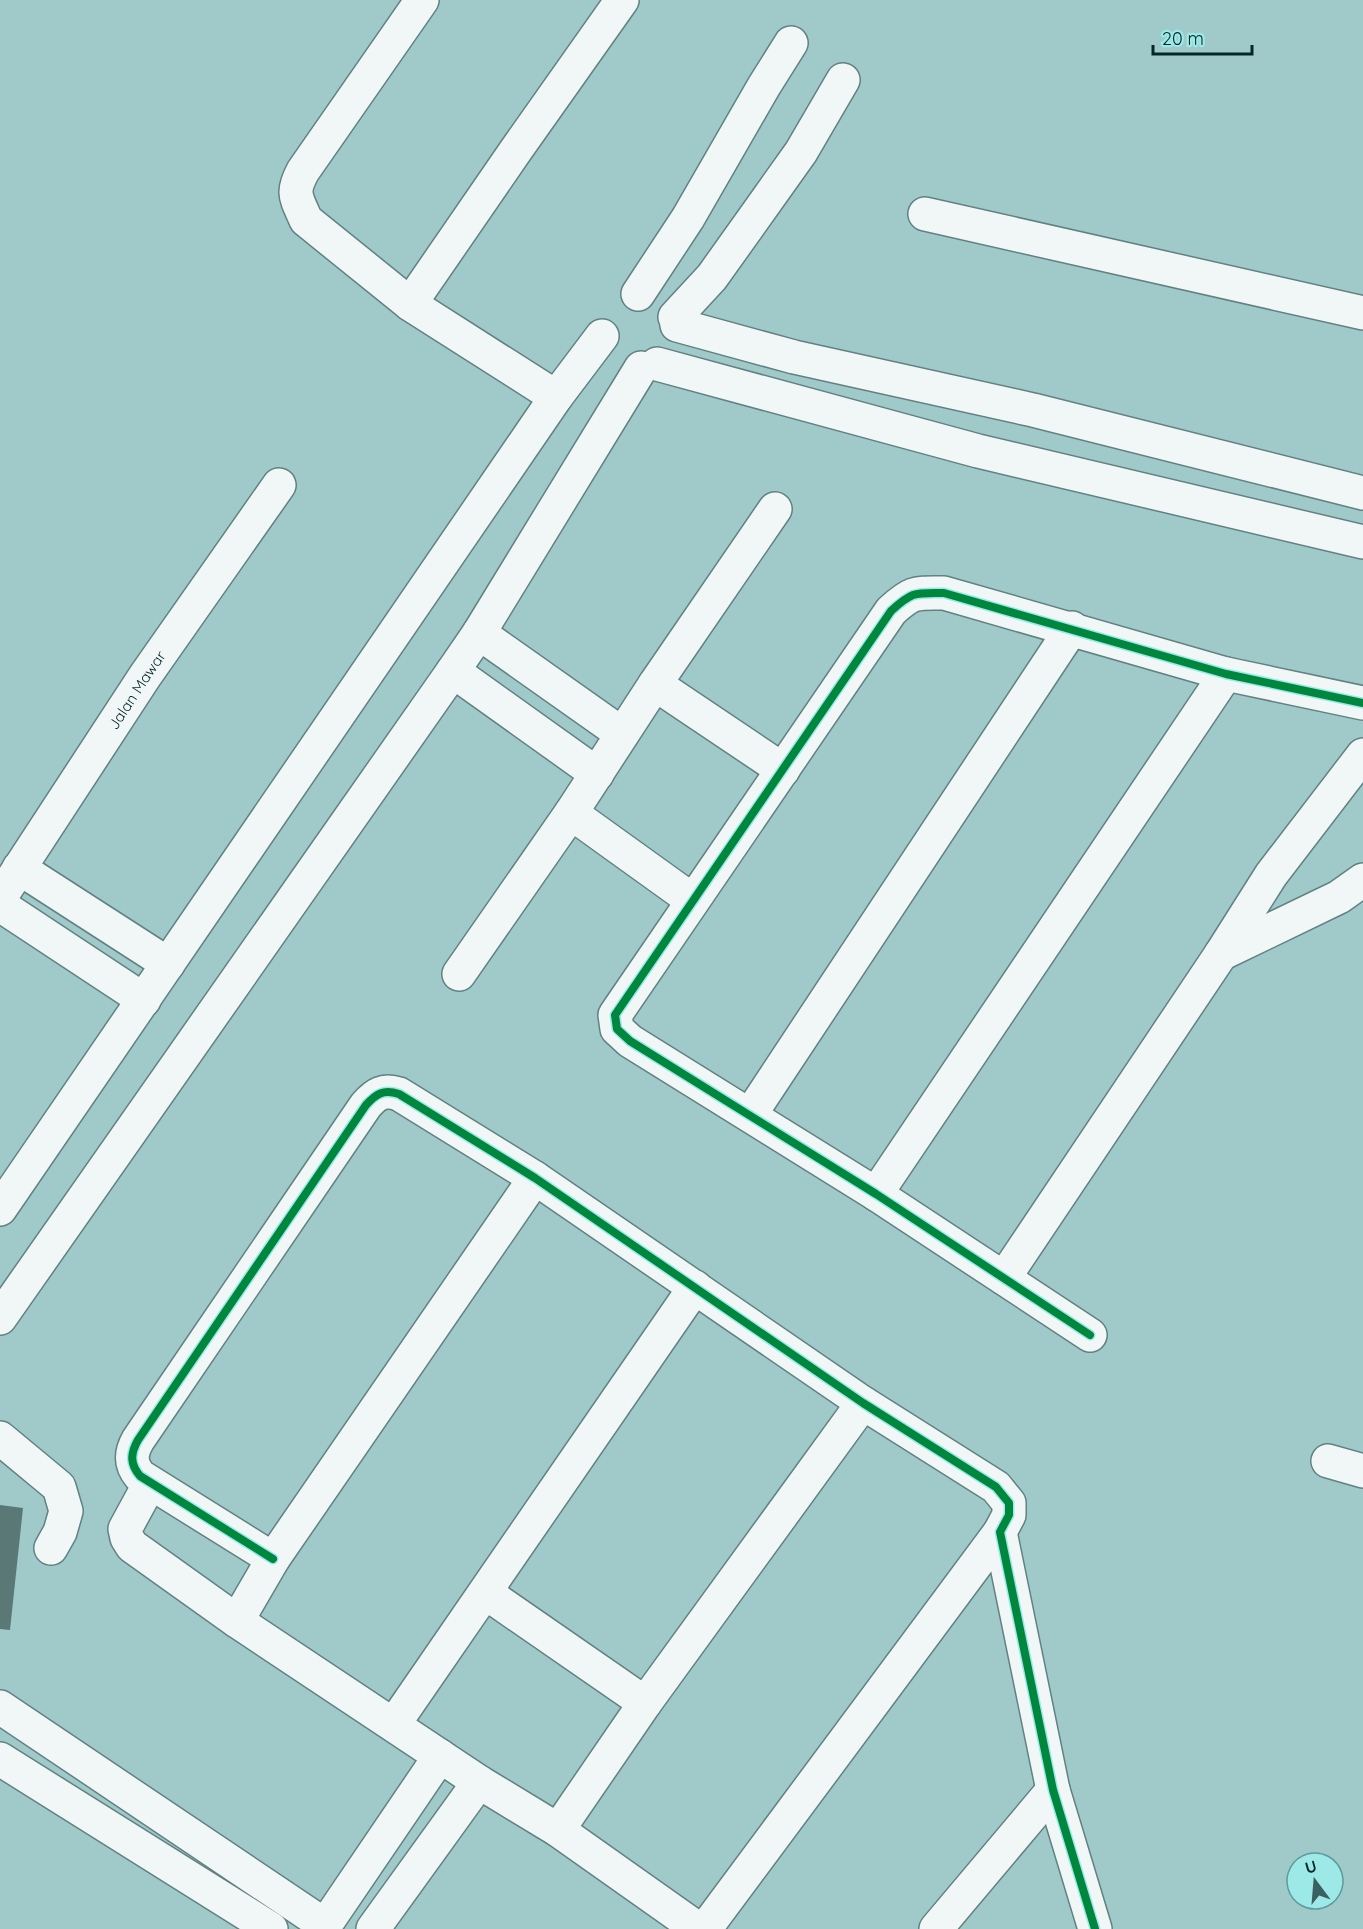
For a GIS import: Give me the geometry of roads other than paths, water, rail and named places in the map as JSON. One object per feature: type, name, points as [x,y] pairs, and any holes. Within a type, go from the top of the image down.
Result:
[{"type":"street","points":[[422,0],[303,171],[295,186],[297,200],[306,220],[410,304],[556,397]]},
{"type":"street","points":[[410,304],[622,0]]},
{"type":"street","points":[[638,294],[688,218],[791,43]]},
{"type":"street","points":[[676,321],[712,277],[801,152],[843,80]]},
{"type":"street","points":[[925,214],[1363,313]]},
{"type":"street","points":[[0,1318],[453,672],[649,366],[666,357],[673,348],[677,336],[676,321],[666,304],[653,296],[638,294],[628,296],[610,307],[602,326],[605,345],[615,360],[624,365],[649,366],[978,451],[1363,542]]},
{"type":"street","points":[[676,321],[794,357],[1033,410],[1363,493]]},
{"type":"street","points":[[0,1209],[556,397],[602,336]]},
{"type":"street","name":"Jalan Mawar","points":[[0,898],[145,676],[279,485]]},
{"type":"street","points":[[459,974],[571,813],[655,684],[775,510]]},
{"type":"street","points":[[1090,1335],[876,1194],[630,1041],[616,1029],[615,1015],[891,611],[903,600],[916,593],[944,593],[1226,674],[1363,703]]},
{"type":"street","points":[[750,1115],[1072,628]]},
{"type":"street","points":[[479,633],[622,734]]},
{"type":"street","points":[[453,672],[597,774]]},
{"type":"street","points":[[876,1194],[1226,674]]},
{"type":"street","points":[[655,684],[783,770]]},
{"type":"street","points":[[1004,1278],[1221,954],[1271,875],[1363,755]]},
{"type":"street","points":[[571,813],[692,900]]},
{"type":"street","points":[[19,868],[168,964]]},
{"type":"street","points":[[1221,954],[1340,897],[1363,880]]},
{"type":"street","points":[[0,904],[144,1000]]},
{"type":"street","points":[[273,1559],[140,1476],[134,1469],[131,1456],[134,1448],[374,1096],[389,1091],[399,1094],[535,1178],[863,1403],[996,1487],[1010,1503],[1009,1515],[1000,1532],[705,1929]]},
{"type":"street","points":[[237,1621],[273,1559],[535,1178]]},
{"type":"street","points":[[394,1724],[695,1287]]},
{"type":"street","points":[[558,1830],[645,1702],[863,1403]]},
{"type":"street","points":[[0,1438],[59,1487],[66,1511],[60,1532],[51,1548]]},
{"type":"street","points":[[1328,1461],[1363,1471]]},
{"type":"street","points":[[150,1482],[125,1529],[132,1546],[237,1621],[479,1782],[558,1830],[698,1929]]},
{"type":"street","points":[[1000,1532],[1053,1790],[1095,1929]]},
{"type":"street","points":[[486,1593],[645,1702]]},
{"type":"street","points":[[0,1707],[320,1923],[352,1920],[364,1929]]},
{"type":"street","points":[[320,1923],[440,1756]]},
{"type":"street","points":[[0,1759],[271,1929]]},
{"type":"street","points":[[373,1929],[479,1782]]},
{"type":"street","points":[[936,1929],[1053,1790]]}]
